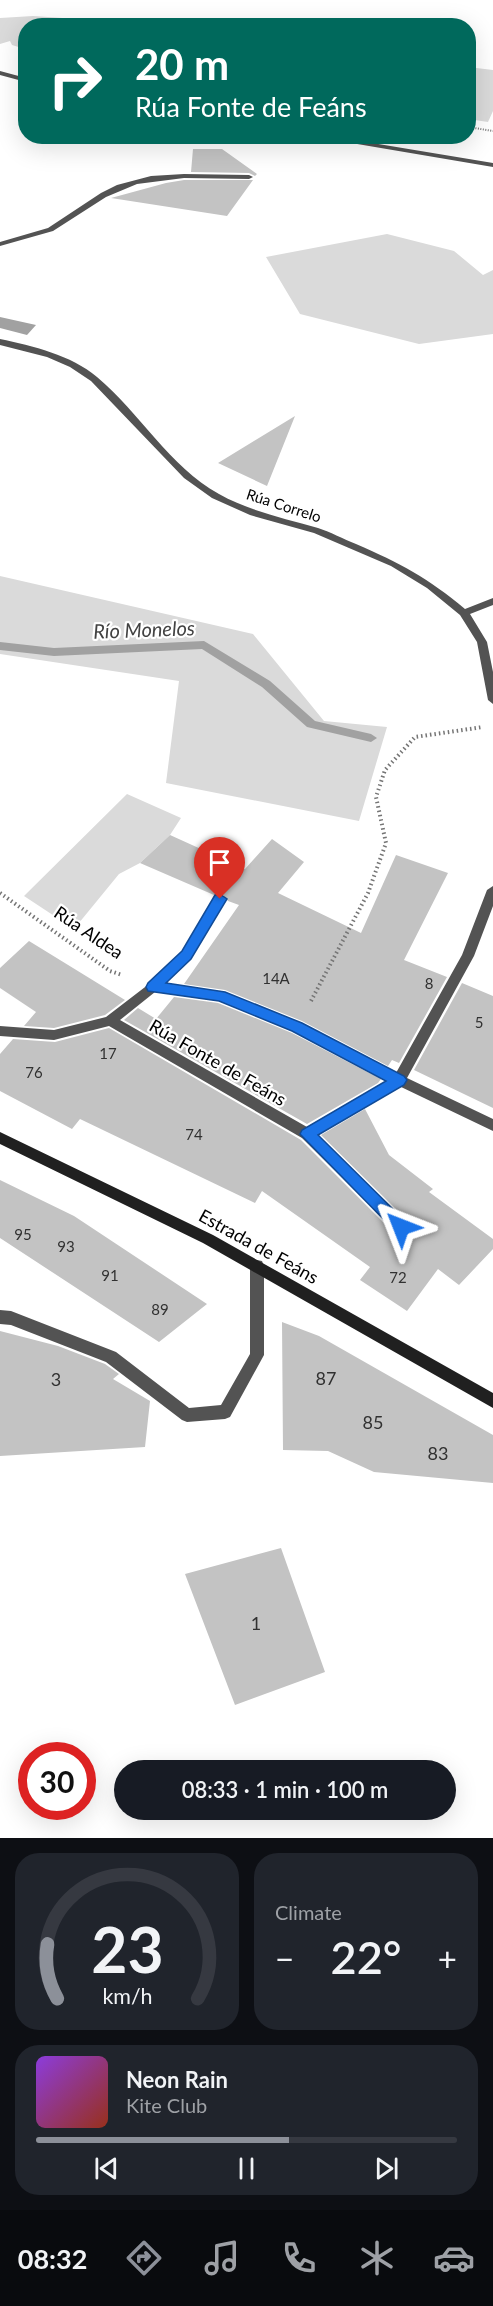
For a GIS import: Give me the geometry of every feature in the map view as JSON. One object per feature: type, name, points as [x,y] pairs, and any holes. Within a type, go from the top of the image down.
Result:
[{"type":"street","points":[[0,73],[18,78]]},
{"type":"street","points":[[363,144],[493,165]]},
{"type":"street","points":[[0,244],[43,233],[58,226],[99,198],[120,187],[146,179],[249,177]]},
{"type":"street","name":"Rúa Correlo","points":[[0,342],[58,358],[79,367],[94,379],[187,476],[215,496],[253,513],[317,531],[394,564],[431,586],[464,613],[482,642],[493,700]]},
{"type":"street","points":[[464,613],[493,601]]},
{"type":"street","points":[[307,1134],[399,1080],[468,956],[493,890]]},
{"type":"street","name":"Rúa Fonte de Feáns","points":[[0,1032],[54,1035],[110,1020],[153,987],[186,955],[220,899]]},
{"type":"street","points":[[153,987],[220,996],[297,1027],[493,1125]]},
{"type":"street","name":"Rúa Fonte de Feáns","points":[[110,1020],[307,1134],[401,1227]]},
{"type":"street","name":"Estrada de Feáns","points":[[0,1138],[208,1239],[493,1401]]},
{"type":"street","points":[[0,1317],[11,1318],[111,1357],[187,1415],[225,1412],[257,1355],[257,1266]]},
{"type":"path","points":[[476,128],[493,131]]},
{"type":"path","points":[[297,1027],[368,893],[386,843],[376,797],[385,770],[415,738],[493,725]]},
{"type":"path","name":"Rúa Aldea","points":[[0,893],[110,971],[153,987]]},
{"type":"shaded area","points":[[33,16],[62,18],[18,18],[18,47],[12,45],[10,41],[0,44],[0,18]]},
{"type":"shaded area","points":[[476,68],[493,70],[493,111],[488,122],[476,120]]},
{"type":"shaded area","points":[[387,234],[454,251],[483,275],[493,270],[493,334],[419,344],[300,314],[266,257]]},
{"type":"shaded area","points":[[0,317],[36,325],[27,335],[0,328]]},
{"type":"shaded area","points":[[0,576],[253,634],[324,721],[387,727],[359,821],[166,783],[179,681],[0,654]]},
{"type":"shaded area","points":[[127,794],[181,818],[170,835],[140,863],[119,874],[74,929],[24,896]]},
{"type":"building","points":[[193,149],[222,149],[257,174],[255,176],[249,173],[191,172]]},
{"type":"building","points":[[184,180],[253,180],[227,216],[111,198],[166,183]]},
{"type":"building","points":[[295,416],[267,486],[218,463]]},
{"type":"building","points":[[170,835],[245,869],[272,839],[304,862],[278,893],[361,933],[396,855],[448,873],[404,960],[447,977],[399,1063],[392,1060],[388,1066],[302,1021],[225,990],[184,984],[239,905],[228,901],[221,892],[214,895],[140,863]]},
{"type":"building","points":[[29,941],[125,1000],[105,1015],[54,1028],[24,1026],[36,1012],[0,988],[0,968]]},
{"type":"building","points":[[462,983],[493,996],[493,1108],[414,1070]]},
{"type":"building","points":[[174,997],[218,1003],[292,1033],[381,1079],[378,1083],[307,1124],[124,1020],[138,1008],[156,1019]]},
{"type":"building","points":[[109,1028],[301,1140],[394,1233],[402,1235],[410,1228],[408,1221],[321,1135],[365,1109],[389,1155],[433,1189],[429,1192],[493,1239],[493,1249],[459,1285],[438,1269],[407,1311],[360,1280],[370,1267],[262,1191],[255,1203],[80,1119],[72,1129],[0,1091],[0,1054],[13,1039],[55,1042]]},
{"type":"building","points":[[0,1180],[74,1216],[207,1304],[159,1342],[0,1238]]},
{"type":"building","points":[[282,1322],[319,1336],[493,1435],[493,1483],[374,1472],[328,1451],[283,1450]]},
{"type":"building","points":[[0,1331],[58,1346],[105,1364],[119,1374],[113,1379],[150,1401],[145,1447],[0,1456]]},
{"type":"building","points":[[281,1548],[325,1672],[235,1705],[185,1574]]},
{"type":"waterway","name":"Río Monelos","points":[[0,646],[54,652],[204,645],[266,684],[311,724],[371,738]]},
{"type":"route","points":[[220,899],[186,955],[153,987],[220,996],[297,1027],[399,1080],[307,1134],[401,1227]]}]
